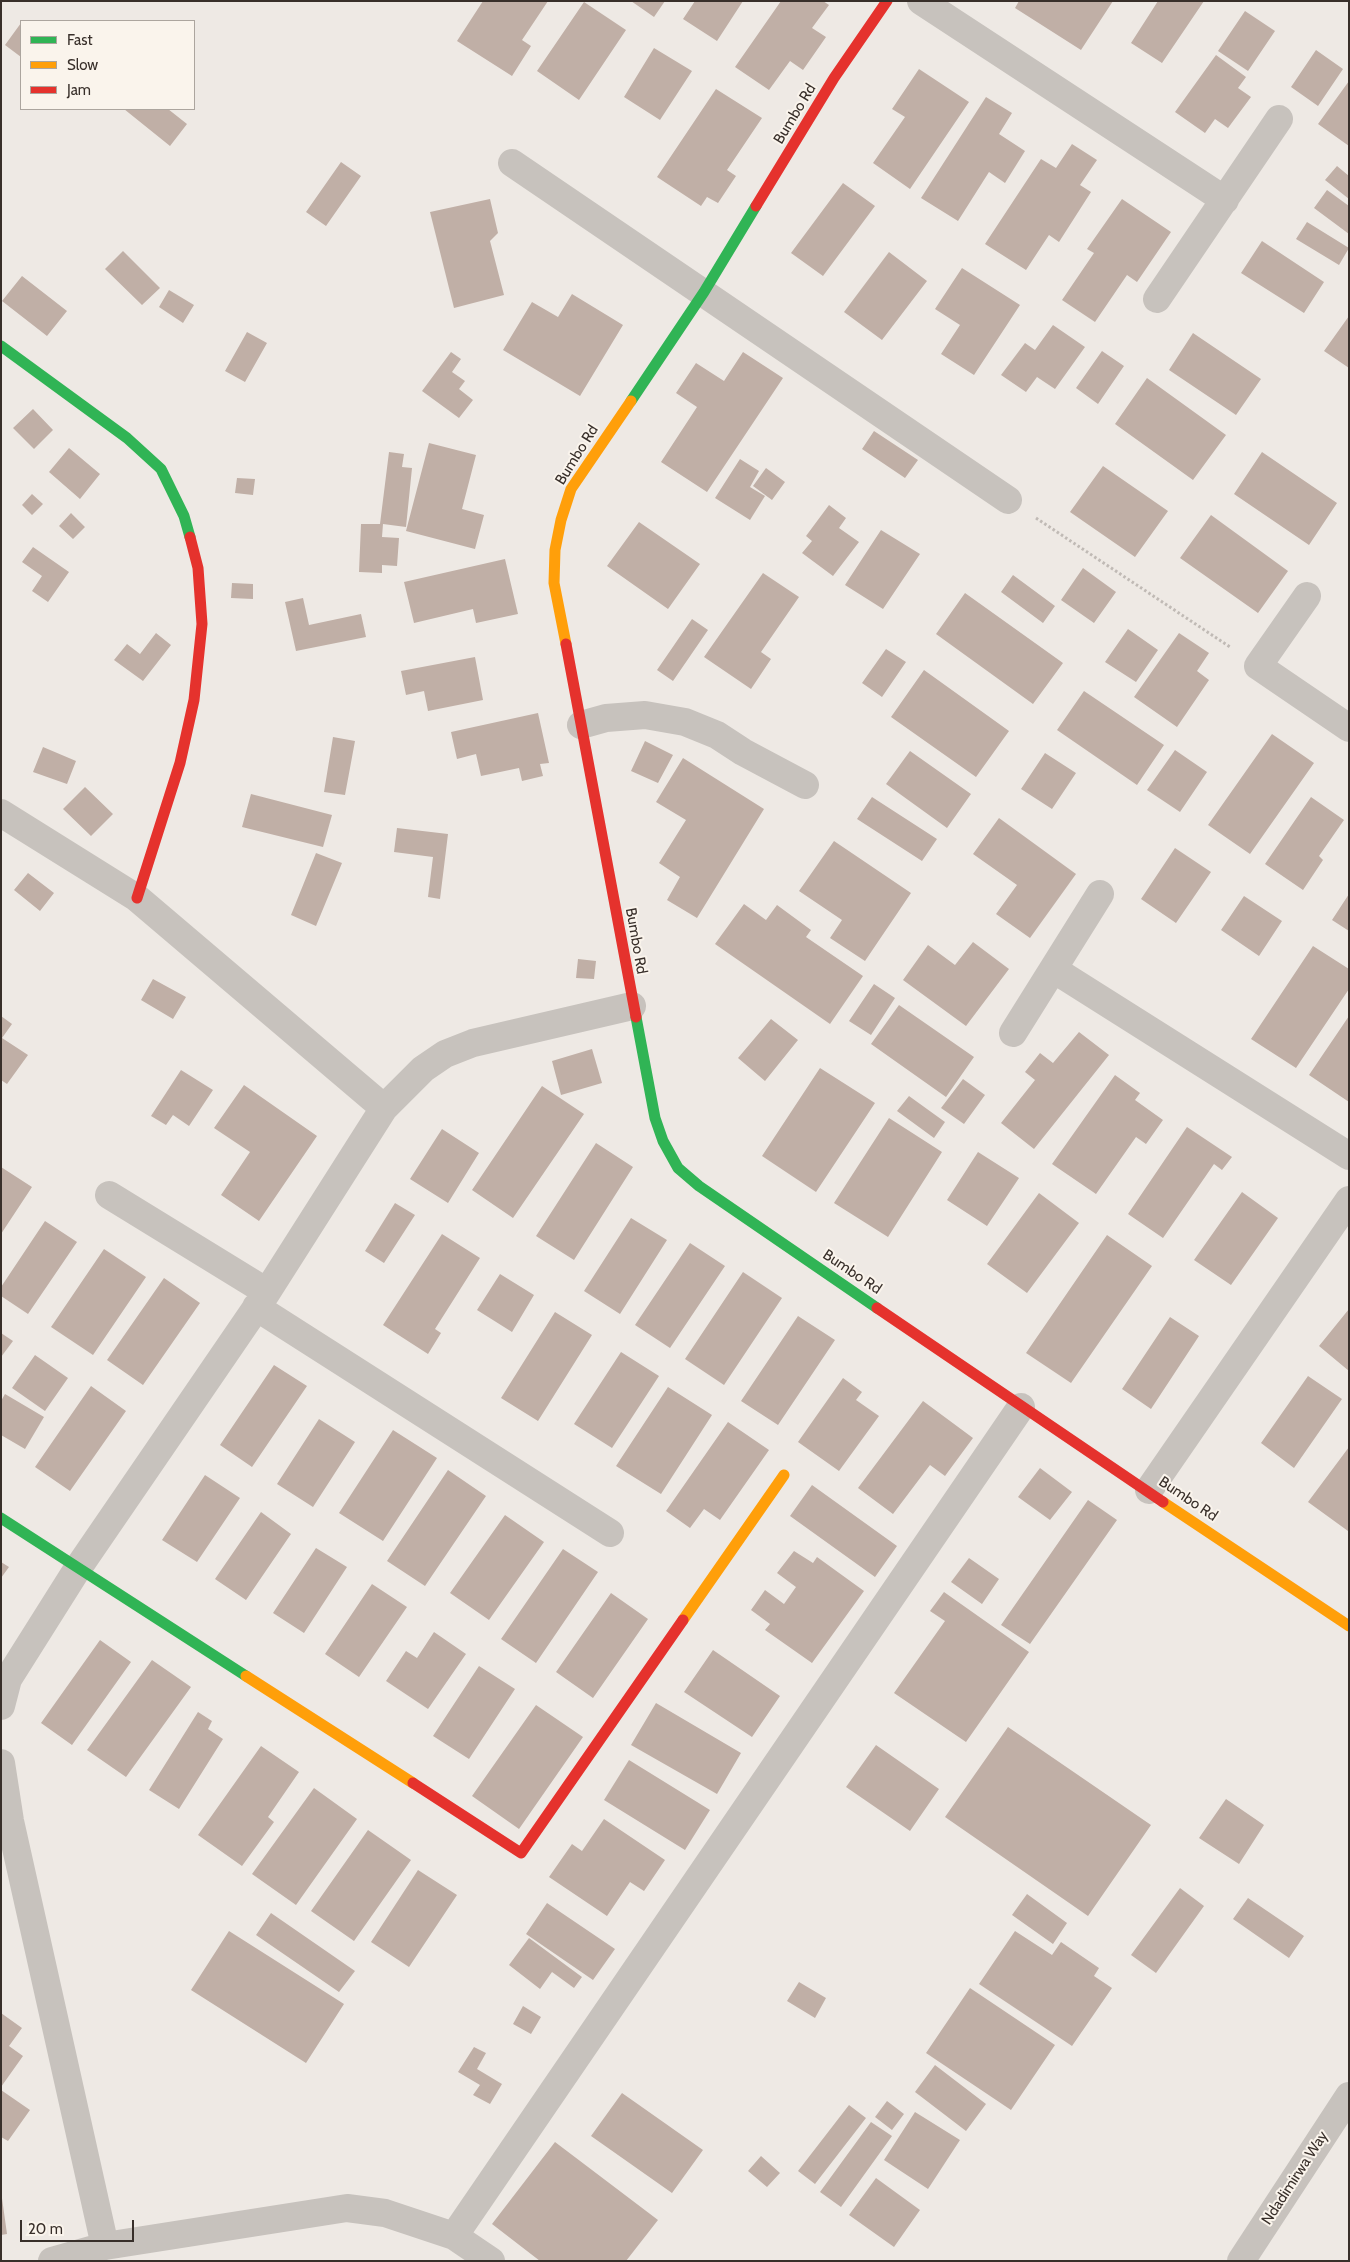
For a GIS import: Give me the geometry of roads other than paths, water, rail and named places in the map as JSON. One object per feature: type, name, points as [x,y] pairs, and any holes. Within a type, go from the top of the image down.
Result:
[{"type":"street","name":"Bumbo Rd","points":[[887,1],[834,78],[704,292],[571,489],[561,520],[555,550],[554,583],[654,1118],[663,1142],[678,1168],[699,1186],[1021,1407],[1149,1490],[1349,1626]]},
{"type":"street","points":[[921,1],[1225,200]]},
{"type":"street","points":[[1157,299],[1279,119]]},
{"type":"street","points":[[512,163],[1008,500]]},
{"type":"street","points":[[1,346],[127,438],[161,469],[184,516],[198,568],[202,624],[194,700],[180,763],[137,898]]},
{"type":"street","points":[[1307,596],[1258,666],[1349,728]]},
{"type":"street","points":[[581,725],[606,718],[645,715],[685,722],[717,735],[743,752],[806,785]]},
{"type":"street","points":[[1,813],[137,898],[384,1108]]},
{"type":"street","points":[[1013,1033],[1100,894]]},
{"type":"street","points":[[1053,969],[1349,1156]]},
{"type":"street","points":[[1,1706],[8,1679],[78,1568],[262,1300],[384,1108],[423,1069],[445,1054],[472,1043],[632,1006]]},
{"type":"street","points":[[109,1195],[610,1533]]},
{"type":"street","points":[[1149,1490],[1349,1200]]},
{"type":"street","points":[[454,2236],[1021,1407]]},
{"type":"street","points":[[1,1518],[521,1853],[784,1475]]},
{"type":"street","points":[[1,1763],[6,1821],[105,2246]]},
{"type":"street","name":"Ndadimirwa Way","points":[[1241,2261],[1349,2096]]},
{"type":"street","points":[[52,2261],[105,2246],[347,2208],[385,2213],[454,2236],[491,2261]]}]
